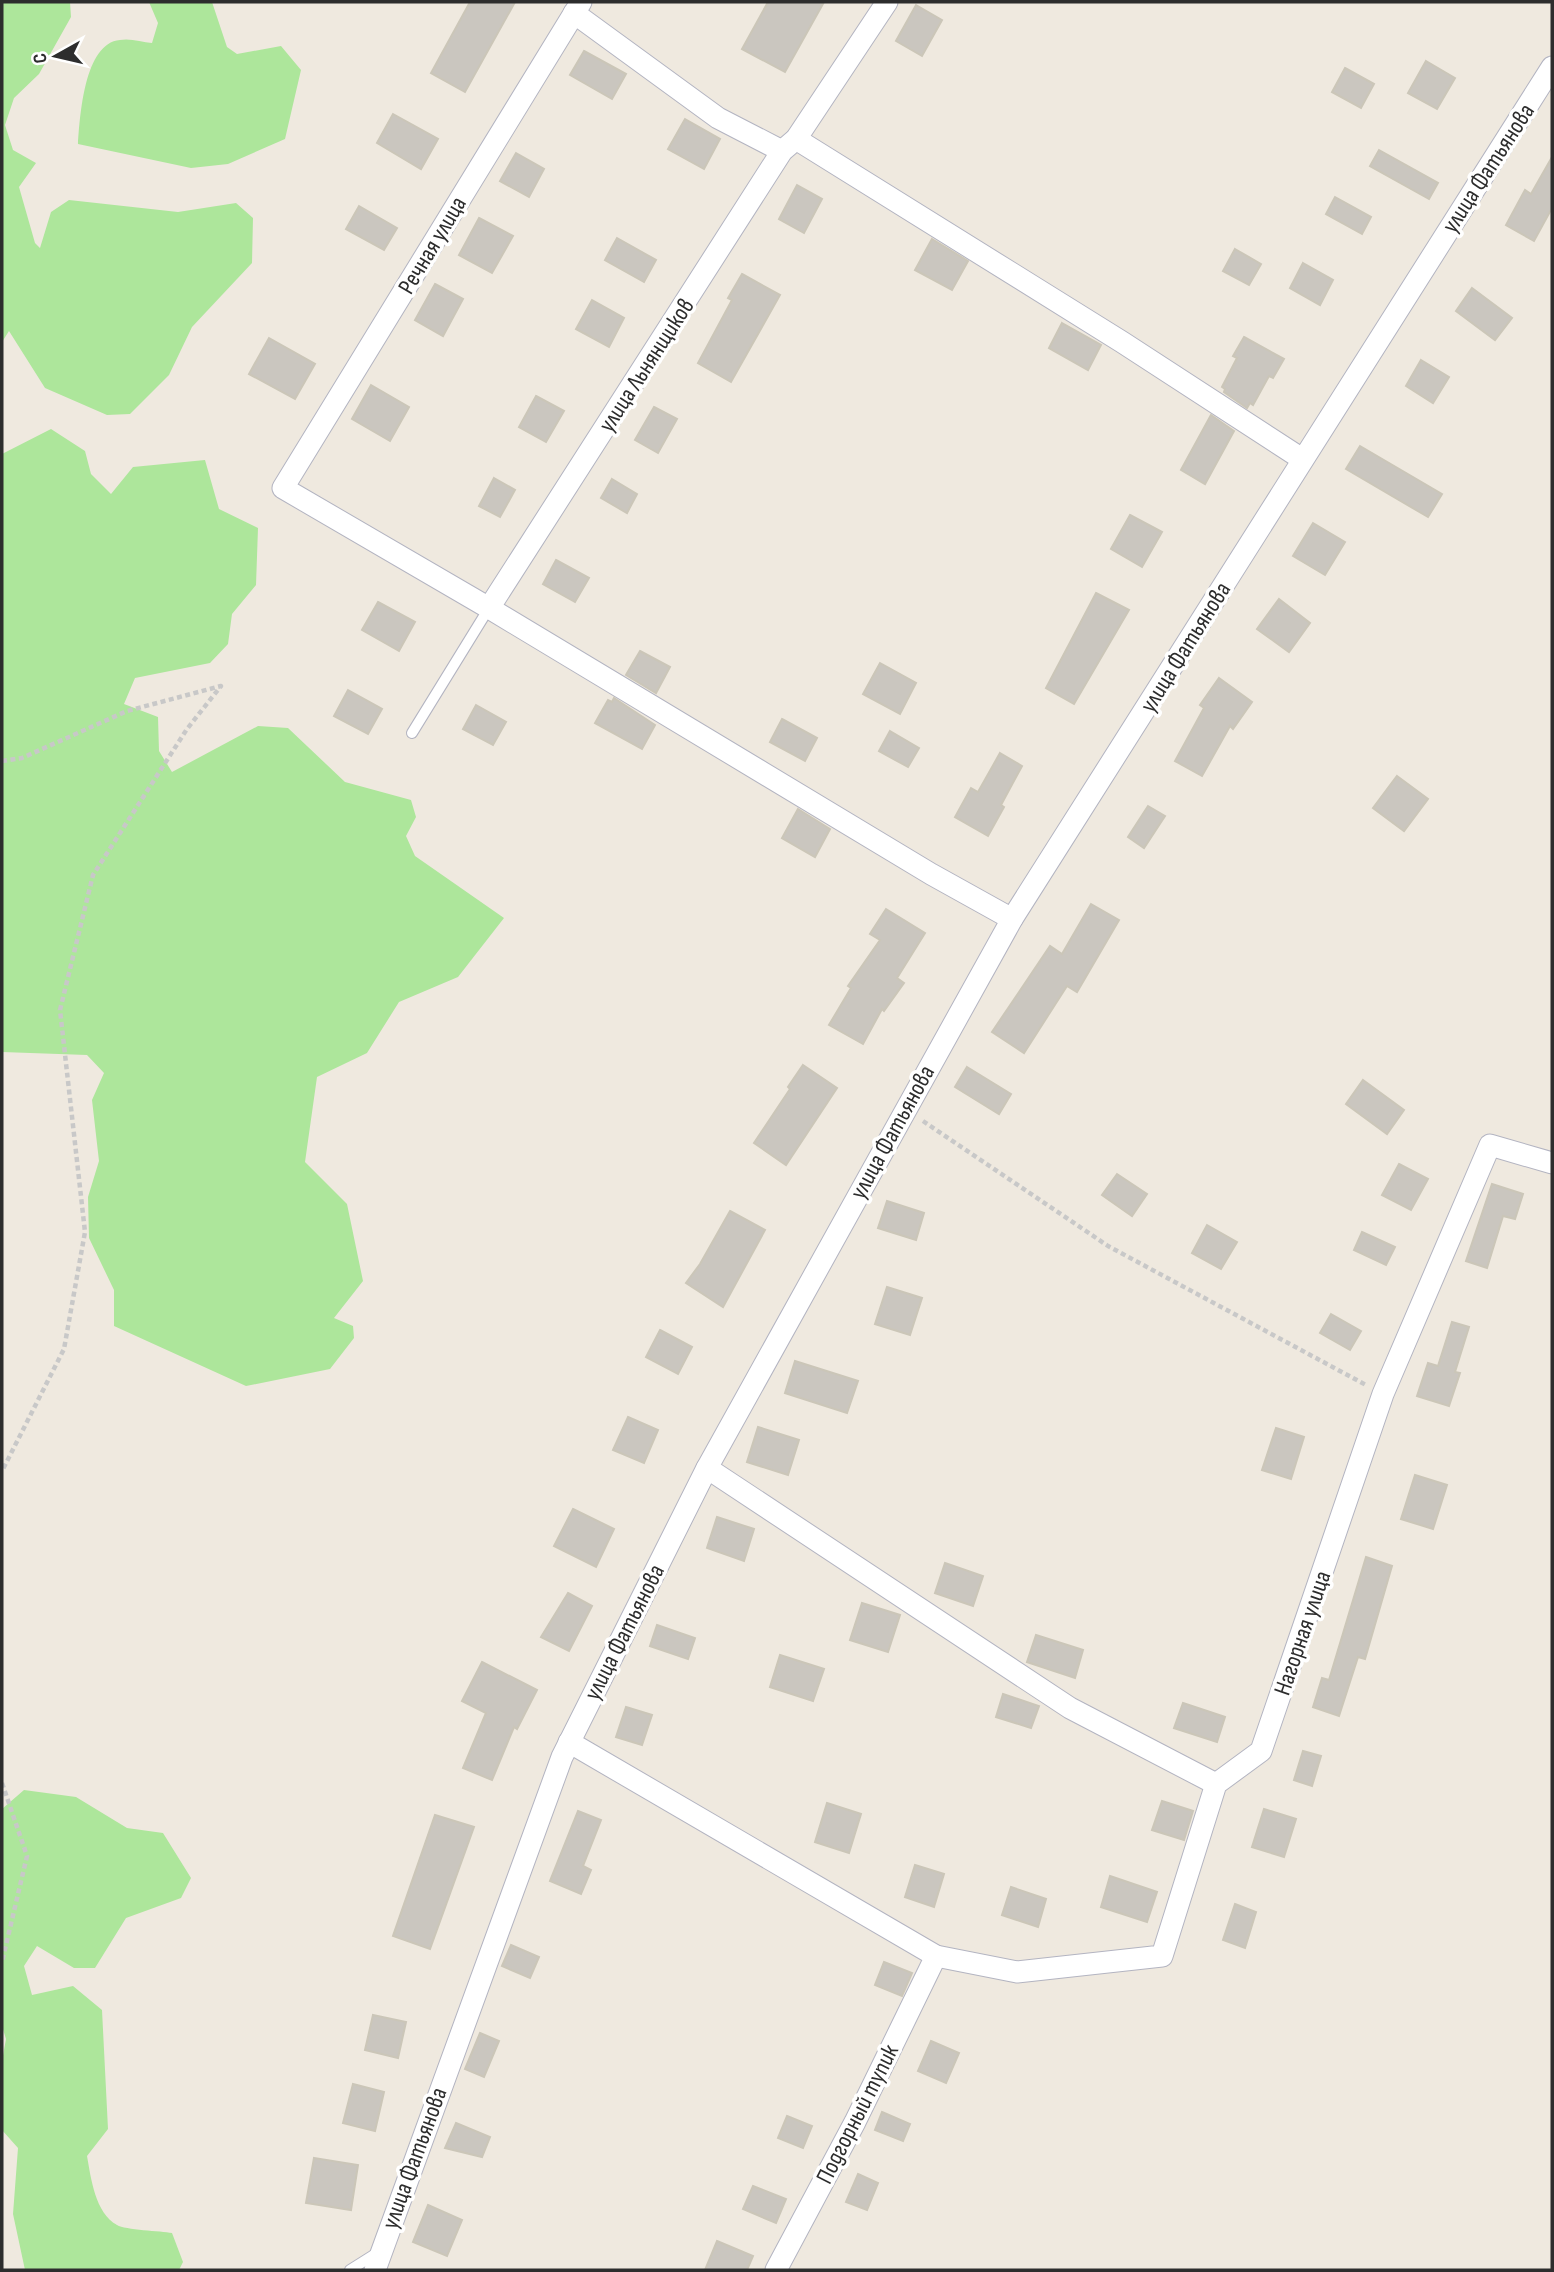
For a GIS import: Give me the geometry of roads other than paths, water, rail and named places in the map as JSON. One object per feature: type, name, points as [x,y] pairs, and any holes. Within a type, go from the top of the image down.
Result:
[{"type":"street","name":"улица Льнянщиков","points":[[489,608],[789,145],[887,2]]},
{"type":"street","points":[[577,7],[718,118],[789,145],[1122,342],[1302,459]]},
{"type":"street","name":"Речная улица","points":[[489,608],[283,488],[577,7]]},
{"type":"street","name":"улица Фатьянова","points":[[377,2261],[569,1742],[707,1468],[1012,919],[1552,67]]},
{"type":"street","points":[[489,608],[931,874],[1012,919]]},
{"type":"street","name":"Нагорная улица","points":[[1216,1784],[1261,1751],[1384,1394],[1490,1145],[1552,1163]]},
{"type":"street","points":[[569,1742],[936,1956],[1017,1972],[1162,1956],[1216,1784],[1070,1707],[707,1468]]},
{"type":"street","name":"Подгорный тупик","points":[[776,2270],[855,2122],[936,1956]]},
{"type":"lane","name":"улица Льнянщиков","points":[[412,733],[489,608]]},
{"type":"lane","points":[[350,2270],[377,2261]]}]
